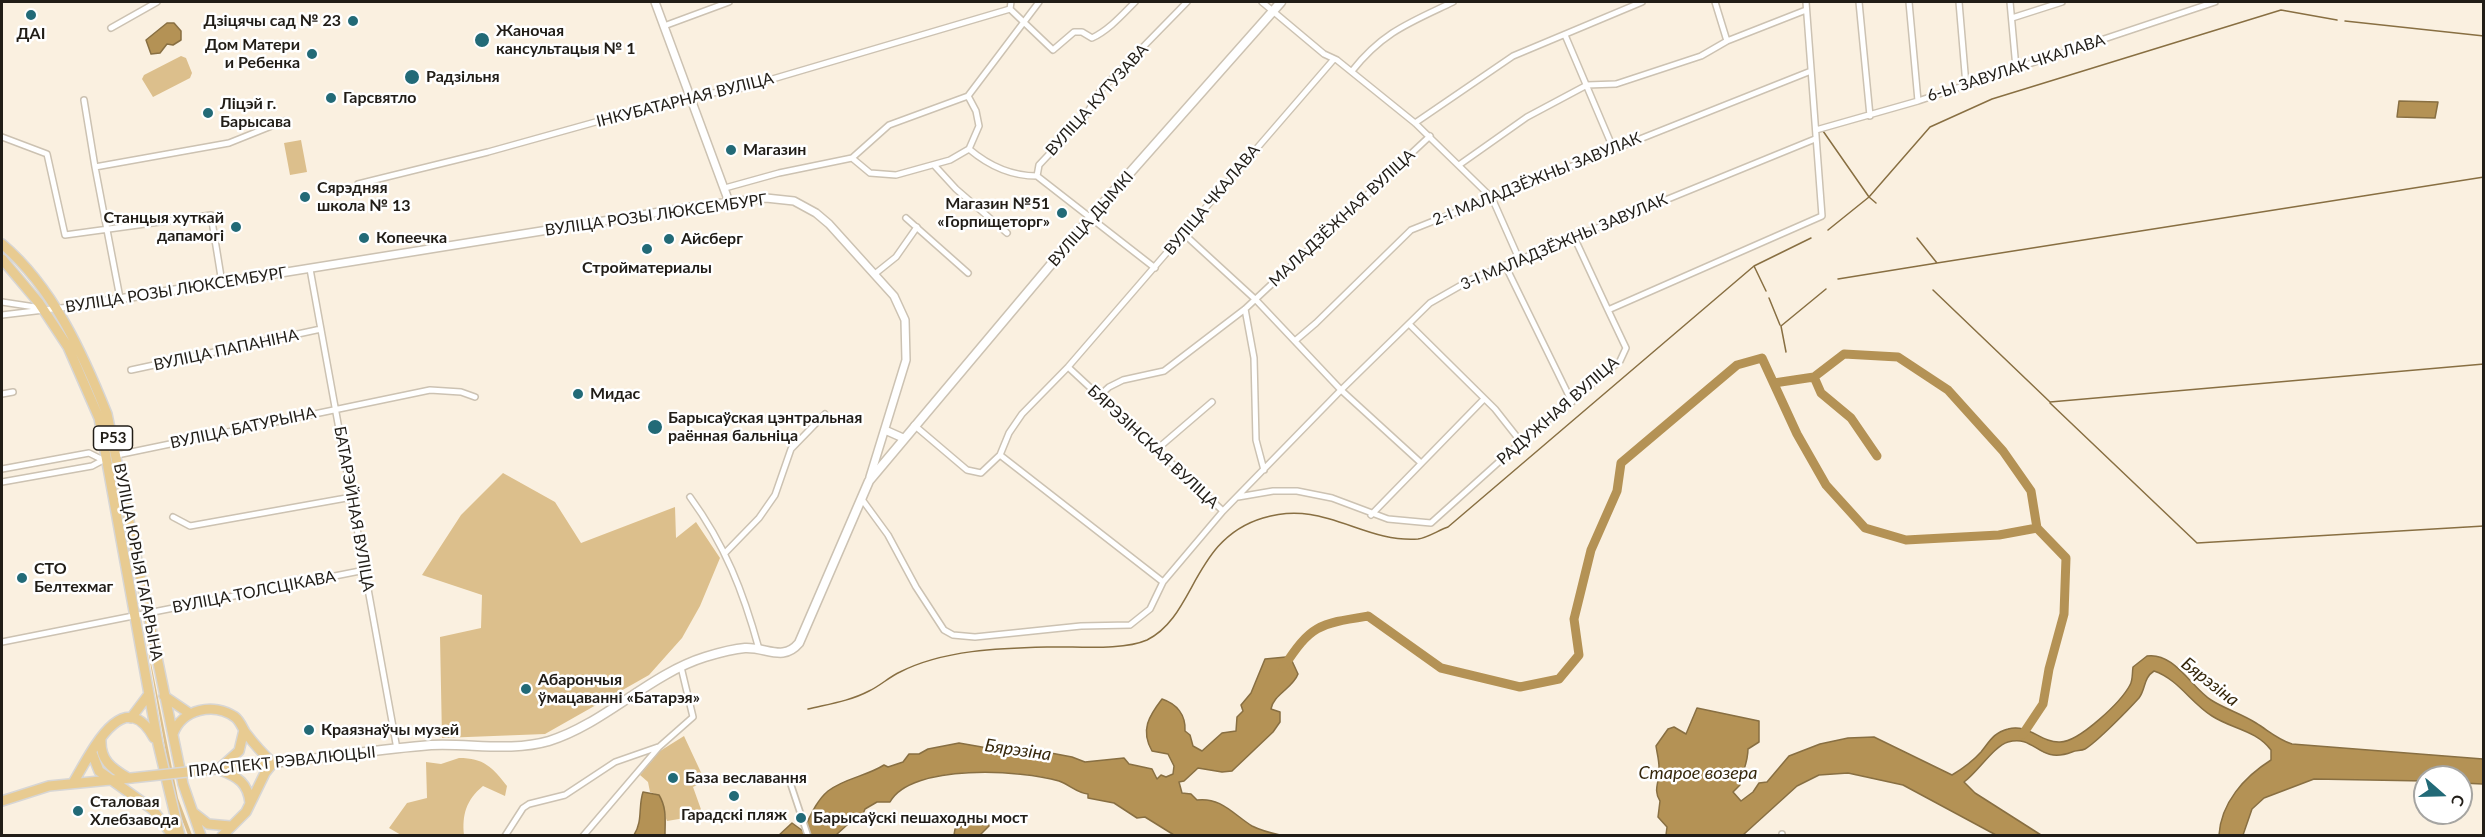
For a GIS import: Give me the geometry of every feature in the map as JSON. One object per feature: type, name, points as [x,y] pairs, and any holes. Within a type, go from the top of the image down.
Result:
[{"type":"main road","name":"ВУЛІЦА ДЫМКІ","points":[[869,481],[1090,218],[1281,2]]},
{"type":"main road","name":"ВУЛІЦА ЮРЫЯ ГАГАРЫНА","points":[[2,244],[56,308],[90,373],[107,414],[108,457],[158,744],[180,836]]},
{"type":"main road","name":"ВУЛІЦА ЮРЫЯ ГАГАРЫНА","points":[[2,259],[43,309],[80,370],[99,418],[148,612],[183,784],[201,836]]},
{"type":"main road","name":"ВУЛІЦА РОЗЫ ЛЮКСЕМБУРГ","points":[[793,650],[799,643],[869,481]]},
{"type":"main road","name":"ПРАСПЕКТ РЭВАЛЮЦЫІ","points":[[2,801],[49,786],[73,783],[457,744],[525,746],[552,740],[681,667],[703,658],[736,649],[759,649],[781,654],[793,650]]},
{"type":"main road","points":[[131,718],[149,694]]},
{"type":"main road","points":[[164,696],[189,713],[221,711],[234,717],[273,763],[265,773],[242,816],[222,836]]},
{"type":"main road","points":[[173,734],[178,723],[189,713]]},
{"type":"main road","points":[[73,783],[101,738],[116,721],[131,718],[148,728],[158,744]]},
{"type":"main road","points":[[244,730],[239,751],[218,770],[241,780],[248,790],[250,802]]},
{"type":"main road","points":[[101,738],[101,752],[105,761],[130,778]]},
{"type":"main road","points":[[92,753],[99,771],[152,809],[173,836]]},
{"type":"main road","points":[[193,813],[208,824],[230,826]]},
{"type":"street","points":[[111,28],[157,2]]},
{"type":"street","points":[[655,2],[729,202]]},
{"type":"street","points":[[664,26],[729,2]]},
{"type":"street","points":[[1011,2],[1010,9],[1053,50],[1074,32],[1082,32],[1092,38],[1097,36],[1111,26],[1135,2]]},
{"type":"street","points":[[725,188],[779,173],[852,158],[888,125],[968,96],[1023,21],[1040,2]]},
{"type":"street","name":"ВУЛІЦА КУТУЗАВА","points":[[1037,176],[1039,165],[1086,115],[1100,91],[1187,2]]},
{"type":"street","points":[[1262,2],[1324,54],[1352,71],[1430,136],[1492,198],[1519,259]]},
{"type":"street","points":[[1352,71],[1370,49],[1385,36],[1453,2]]},
{"type":"street","name":"МАЛАДЗЁЖНАЯ ВУЛІЦА","points":[[1415,123],[1513,56],[1642,2]]},
{"type":"street","points":[[1715,2],[1726,41]]},
{"type":"street","points":[[1574,237],[1608,310],[1822,216],[1806,2]]},
{"type":"street","points":[[1859,2],[1870,116]]},
{"type":"street","points":[[1909,2],[1918,100]]},
{"type":"street","points":[[1959,2],[1966,85]]},
{"type":"street","points":[[2010,2],[2016,68]]},
{"type":"street","points":[[2012,18],[2062,2]]},
{"type":"street","name":"6-Ы ЗАВУЛАК ЧКАЛАВА","points":[[1816,130],[1870,116],[2215,2]]},
{"type":"street","name":"ІНКУБАТАРНАЯ ВУЛІЦА","points":[[358,184],[488,152],[678,99],[742,88],[1010,9]]},
{"type":"street","points":[[1459,165],[1527,117],[1587,85],[1616,84],[1701,56],[1726,41],[1806,10]]},
{"type":"street","points":[[1565,35],[1613,148]]},
{"type":"street","name":"ВУЛІЦА ЧКАЛАВА","points":[[1000,454],[1009,433],[1022,414],[1068,368],[1334,59]]},
{"type":"street","name":"2-І МАЛАДЗЁЖНЫ ЗАВУЛАК","points":[[1296,340],[1410,230],[1811,71]]},
{"type":"street","points":[[852,158],[870,174],[896,175],[944,163],[969,149],[979,126],[976,111],[968,96]]},
{"type":"street","points":[[84,100],[120,298]]},
{"type":"street","points":[[95,167],[229,143],[284,121]]},
{"type":"street","name":"МАЛАДЗЁЖНАЯ ВУЛІЦА","points":[[1098,397],[1109,387],[1123,380],[1164,371],[1245,309],[1430,136]]},
{"type":"street","points":[[2,137],[47,154],[65,235],[211,215],[222,282]]},
{"type":"street","name":"3-І МАЛАДЗЁЖНЫ ЗАВУЛАК","points":[[1223,511],[1341,390],[1409,324],[1448,292],[1519,259],[1815,139]]},
{"type":"street","points":[[969,149],[987,164],[1025,176],[1037,176],[1155,268]]},
{"type":"street","points":[[934,165],[956,189],[1007,233]]},
{"type":"street","name":"ВУЛІЦА РОЗЫ ЛЮКСЕМБУРГ","points":[[43,309],[69,307],[729,202],[781,198],[805,207],[829,224],[876,273],[902,310],[907,332],[906,360],[869,481]]},
{"type":"street","points":[[906,218],[968,273]]},
{"type":"street","points":[[876,273],[896,257],[916,227]]},
{"type":"street","name":"МАЛАДЗЁЖНАЯ ВУЛІЦА","points":[[1184,234],[1256,300]]},
{"type":"street","points":[[1505,265],[1572,402]]},
{"type":"street","name":"БАТАРЭЙНАЯ ВУЛІЦА","points":[[310,269],[397,749]]},
{"type":"street","points":[[1256,300],[1341,390],[1421,463]]},
{"type":"street","points":[[2,302],[43,309]]},
{"type":"street","points":[[2,315],[43,309]]},
{"type":"street","points":[[1245,309],[1254,358],[1256,440],[1264,470]]},
{"type":"street","name":"РАДУЖНАЯ ВУЛІЦА","points":[[1236,498],[1263,492],[1297,491],[1332,498],[1371,515],[1407,522],[1431,523],[1521,442],[1620,361],[1626,348],[1608,310]]},
{"type":"street","points":[[1409,324],[1483,400],[1495,409],[1521,442]]},
{"type":"street","name":"ВУЛІЦА ПАПАНІНА","points":[[131,370],[321,329]]},
{"type":"street","name":"БЯРЭЗІНСКАЯ ВУЛІЦА","points":[[861,498],[888,535],[944,630],[953,635],[975,637],[1081,626],[1130,625],[1150,609],[1163,582],[1223,511],[1068,368]]},
{"type":"street","name":"ВУЛІЦА БАТУРЫНА","points":[[2,482],[92,466],[108,457],[430,390],[461,392],[475,396]]},
{"type":"street","points":[[2,394],[13,392]]},
{"type":"street","points":[[1371,515],[1483,400]]},
{"type":"street","points":[[1156,450],[1212,402]]},
{"type":"street","points":[[726,552],[759,518],[775,495],[791,450],[825,414]]},
{"type":"street","points":[[914,425],[972,472],[981,472],[1000,454],[1163,582]]},
{"type":"street","points":[[885,430],[903,438]]},
{"type":"street","name":"ВУЛІЦА БАТУРЫНА","points":[[2,469],[89,453],[108,457]]},
{"type":"street","points":[[173,517],[189,526],[352,497]]},
{"type":"street","points":[[690,497],[713,528],[726,552],[759,649]]},
{"type":"street","name":"ВУЛІЦА ТОЛСЦІКАВА","points":[[2,642],[365,570]]},
{"type":"street","points":[[583,836],[604,815],[659,747],[693,717],[681,667]]},
{"type":"street","points":[[505,836],[523,808],[529,804],[565,795],[621,759],[659,747]]},
{"type":"street","points":[[789,779],[808,836]]},
{"type":"shaded area","points":[[181,56],[186,58],[192,73],[190,78],[153,97],[142,79],[144,75]]},
{"type":"shaded area","points":[[301,140],[307,172],[290,175],[284,143]]},
{"type":"shaded area","points":[[503,473],[555,502],[581,543],[675,507],[676,538],[696,522],[720,558],[700,606],[682,638],[649,675],[545,734],[442,738],[440,637],[481,628],[482,595],[422,575],[461,515]]},
{"type":"shaded area","points":[[145,633],[178,798],[192,835],[188,835],[174,799]]},
{"type":"shaded area","name":"База веславання","points":[[684,736],[705,781],[693,787],[703,815],[667,821],[663,803],[659,797],[650,792],[648,782],[640,775],[660,751]]},
{"type":"shaded area","points":[[459,758],[481,762],[492,769],[507,786],[505,796],[483,786],[477,791],[466,808],[464,835],[401,835],[389,828],[407,803],[427,798],[426,762],[441,764]]},
{"type":"water","points":[[167,23],[174,23],[181,31],[181,40],[173,45],[167,44],[160,53],[151,54],[146,40]]},
{"type":"water","points":[[2399,101],[2438,102],[2435,118],[2397,117]]},
{"type":"water","name":"Старое возера","points":[[2147,656],[2166,659],[2211,700],[2292,744],[2483,759],[2483,784],[2473,784],[2473,765],[2413,765],[2413,781],[2314,779],[2264,798],[2252,809],[2243,835],[2219,835],[2224,812],[2229,802],[2252,774],[2271,760],[2271,750],[2258,738],[2212,716],[2177,685],[2154,671],[2146,680],[2139,698],[2105,733],[2085,749],[2052,755],[2025,742],[2008,742],[1997,749],[1964,782],[1975,793],[2041,835],[1996,835],[1903,785],[1848,773],[1819,775],[1797,786],[1743,835],[1666,835],[1667,827],[1658,817],[1659,762],[1656,746],[1668,729],[1674,727],[1686,734],[1697,708],[1759,721],[1759,742],[1748,749],[1740,785],[1733,792],[1741,801],[1753,792],[1759,783],[1767,782],[1789,756],[1820,744],[1848,738],[1874,737],[1952,775],[1975,759],[1995,735],[2008,729],[2022,729],[2047,740],[2060,742],[2068,740],[2099,720],[2118,701],[2131,683],[2133,667]]},
{"type":"water","name":"Бярэзіна","points":[[1286,657],[1292,661],[1298,674],[1273,704],[1271,709],[1280,712],[1280,722],[1273,732],[1232,771],[1222,772],[1198,768],[1184,781],[1179,782],[1182,793],[1191,794],[1197,800],[1220,804],[1252,826],[1280,835],[1174,835],[1145,817],[1137,818],[1114,803],[1088,798],[1088,794],[1059,781],[1020,774],[969,773],[943,775],[902,789],[890,802],[877,802],[865,809],[863,814],[858,815],[836,835],[778,836],[792,823],[803,831],[820,800],[828,791],[842,783],[884,765],[888,767],[903,762],[909,754],[919,754],[928,749],[959,743],[999,750],[1035,750],[1072,757],[1085,762],[1124,758],[1129,764],[1152,769],[1157,779],[1161,775],[1166,777],[1173,774],[1174,766],[1168,754],[1152,751],[1146,730],[1153,711],[1162,699],[1180,711],[1185,731],[1190,735],[1193,746],[1202,751],[1222,733],[1236,731],[1237,717],[1243,711],[1241,705],[1251,693],[1265,659]]},
{"type":"water","points":[[643,792],[659,795],[662,800],[665,835],[634,835],[637,830]]},
{"type":"water","points":[[986,817],[989,826],[980,835],[954,835],[955,829]]},
{"type":"waterway","points":[[1823,131],[1869,197],[1930,127],[1992,99],[2281,10],[2337,20]]},
{"type":"waterway","points":[[2345,21],[2484,36]]},
{"type":"waterway","points":[[1937,263],[2484,177]]},
{"type":"waterway","points":[[1828,230],[1869,197],[1876,203]]},
{"type":"waterway","points":[[1766,291],[1754,266],[1811,238]]},
{"type":"waterway","points":[[1838,279],[1937,263],[1917,238]]},
{"type":"waterway","points":[[808,709],[854,697],[917,665],[953,655],[1010,648],[1125,646],[1147,640],[1163,629],[1176,614],[1208,560],[1222,543],[1240,528],[1263,518],[1285,514],[1305,514],[1324,517],[1379,535],[1418,539],[1448,527],[1754,266]]},
{"type":"waterway","points":[[1786,352],[1781,326],[1826,289]]},
{"type":"waterway","points":[[1933,290],[2050,402],[2484,364]]},
{"type":"waterway","points":[[1769,298],[1780,325]]},
{"type":"waterway","points":[[1774,383],[1814,377],[1844,354],[1898,357],[1948,390],[2003,451],[2031,491],[2037,528]]},
{"type":"waterway","points":[[1283,668],[1301,643],[1317,629],[1338,621],[1368,616],[1441,668],[1520,687],[1559,679],[1579,655],[1574,619],[1591,550],[1617,491],[1621,463],[1737,365],[1762,358],[1797,434],[1826,485],[1865,528],[1906,540],[1999,535],[2037,528],[2066,558],[2064,614],[2049,669],[2043,704],[2023,734]]},
{"type":"waterway","points":[[1814,377],[1821,393],[1851,418],[1877,456]]},
{"type":"waterway","points":[[2050,403],[2197,543],[2484,526]]},
{"type":"place","name":"ДАІ","points":[[31,15]]},
{"type":"place","name":"Дзіцячы сад № 23","points":[[353,21]]},
{"type":"place","name":"Жаночая кансультацыя № 1","points":[[482,40]]},
{"type":"place","name":"Дом Матери и Ребенка","points":[[312,54]]},
{"type":"place","name":"Радзільня","points":[[412,77]]},
{"type":"place","name":"Гарсвятло","points":[[331,98]]},
{"type":"place","name":"Ліцэй г. Барысава","points":[[208,113]]},
{"type":"place","name":"Магазин","points":[[731,150]]},
{"type":"place","name":"Сярэдняя школа № 13","points":[[305,197]]},
{"type":"place","name":"Магазин №51 «Горпищеторг»","points":[[1062,213]]},
{"type":"place","name":"Станцыя хуткай дапамогі","points":[[236,227]]},
{"type":"place","name":"Копеечка","points":[[364,238]]},
{"type":"place","name":"Айсберг","points":[[669,239]]},
{"type":"place","name":"Стройматериалы","points":[[647,249]]},
{"type":"place","name":"Мидас","points":[[578,394]]},
{"type":"place","name":"Барысаўская цэнтральная раённая бальніца","points":[[655,427]]},
{"type":"place","name":"СТО Белтехмаг","points":[[22,578]]},
{"type":"place","name":"Абарончыя ўмацаванні «Батарэя»","points":[[526,689]]},
{"type":"place","name":"Краязнаўчы музей","points":[[309,730]]},
{"type":"place","name":"База веславання","points":[[673,778]]},
{"type":"place","name":"Гарадскі пляж","points":[[734,796]]},
{"type":"place","name":"Сталовая Хлебзавода","points":[[78,811]]},
{"type":"place","name":"Барысаўскі пешаходны мост","points":[[801,818]]}]
